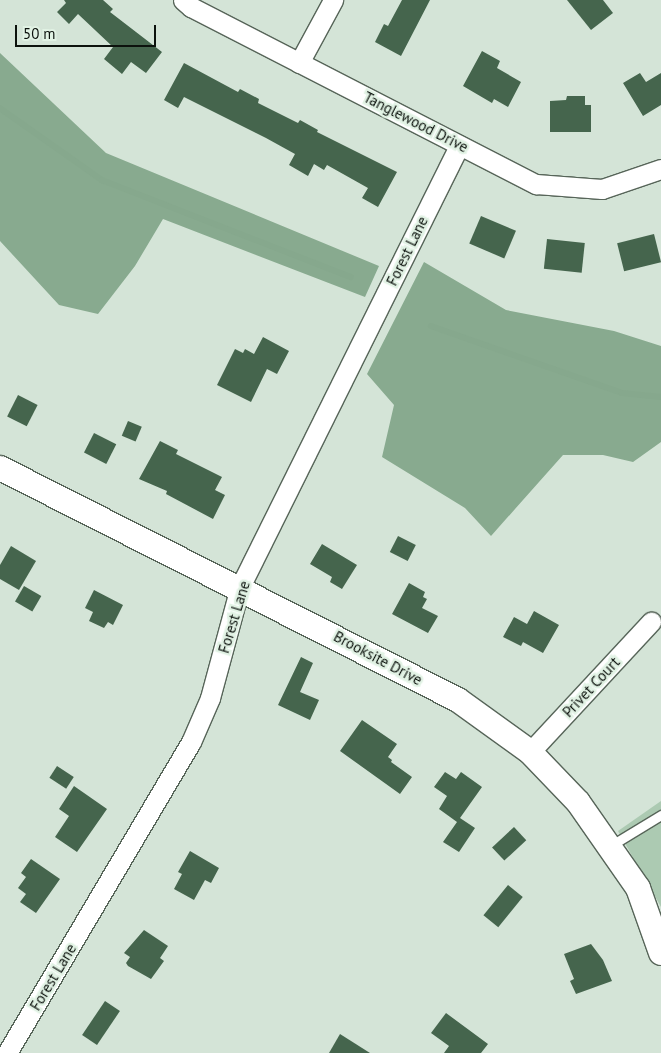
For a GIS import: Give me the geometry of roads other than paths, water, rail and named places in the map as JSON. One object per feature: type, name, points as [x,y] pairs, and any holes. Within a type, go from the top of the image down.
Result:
[{"type":"street","name":"Tanglewood Drive","points":[[183,0],[299,63],[536,184],[602,189],[661,169]]},
{"type":"street","points":[[299,63],[333,0]]},
{"type":"street","name":"Forest Lane","points":[[7,1053],[191,742],[210,698],[240,587],[459,145]]},
{"type":"street","name":"Brooksite Drive","points":[[0,468],[240,587],[458,700],[530,752],[578,802],[638,888],[660,944]]},
{"type":"street","name":"Privet Court","points":[[530,752],[651,622]]},
{"type":"lane","points":[[609,846],[661,814]]},
{"type":"waterway","points":[[0,108],[102,180],[351,277]]},
{"type":"waterway","points":[[431,326],[622,393],[661,397]]}]
